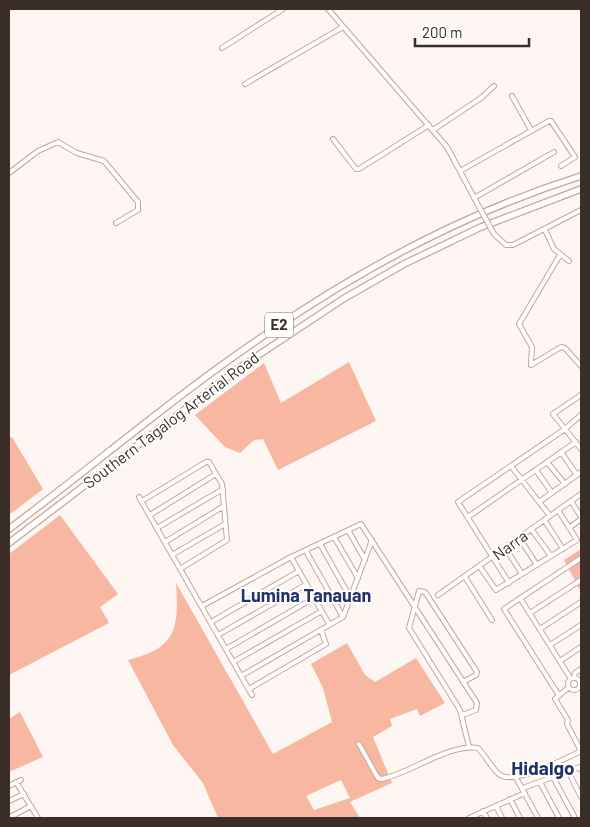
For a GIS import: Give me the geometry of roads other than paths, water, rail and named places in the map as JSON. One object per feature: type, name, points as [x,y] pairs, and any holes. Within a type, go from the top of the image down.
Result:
[{"type":"highway","name":"Southern Tagalog Arterial Road","points":[[9,529],[213,372],[330,292],[400,253],[478,215],[581,176]]},
{"type":"highway","name":"Southern Tagalog Arterial Road","points":[[9,543],[242,366],[335,304],[404,264],[481,227],[581,188]]},
{"type":"street","points":[[222,48],[283,9]]},
{"type":"street","points":[[328,9],[447,147],[494,234],[506,245],[513,245],[581,210]]},
{"type":"street","points":[[245,84],[343,27]]},
{"type":"street","points":[[433,130],[481,98],[494,86]]},
{"type":"street","points":[[512,96],[531,130]]},
{"type":"street","points":[[460,171],[545,122],[551,121],[575,157],[561,166]]},
{"type":"street","points":[[333,139],[356,169],[359,169],[429,126]]},
{"type":"street","points":[[9,173],[54,143],[63,144],[77,153],[104,160],[138,202],[138,210],[116,223]]},
{"type":"street","points":[[476,200],[554,152]]},
{"type":"street","points":[[545,230],[554,250],[569,261]]},
{"type":"street","points":[[560,255],[519,324],[532,347],[532,364],[561,348],[565,348],[581,366]]},
{"type":"street","points":[[581,395],[553,414],[581,449]]},
{"type":"street","points":[[509,583],[458,502],[580,417]]},
{"type":"street","points":[[468,517],[576,442]]},
{"type":"street","points":[[539,502],[579,474],[561,452]]},
{"type":"street","points":[[180,568],[227,540],[223,489],[209,462],[140,499],[252,695]]},
{"type":"street","points":[[547,462],[565,484]]},
{"type":"street","points":[[511,466],[550,516]]},
{"type":"street","points":[[536,470],[552,493]]},
{"type":"street","points":[[150,515],[216,474]]},
{"type":"street","points":[[157,528],[223,489]]},
{"type":"street","name":"Narra","points":[[438,595],[506,549],[581,494]]},
{"type":"street","points":[[569,528],[581,518],[572,501]]},
{"type":"street","points":[[165,542],[224,506]]},
{"type":"street","points":[[480,567],[496,590],[578,540],[558,510]]},
{"type":"street","points":[[545,521],[563,549]]},
{"type":"street","points":[[172,555],[226,524]]},
{"type":"street","points":[[202,606],[291,557],[361,524],[477,703],[476,710],[462,714]]},
{"type":"street","points":[[348,530],[365,560]]},
{"type":"street","points":[[532,530],[551,556]]},
{"type":"street","points":[[334,537],[358,578]]},
{"type":"street","points":[[520,539],[537,565]]},
{"type":"street","points":[[242,676],[343,617],[372,540]]},
{"type":"street","points":[[320,544],[350,597]]},
{"type":"street","points":[[506,549],[522,574]]},
{"type":"street","points":[[306,551],[343,617]]},
{"type":"street","points":[[291,557],[329,624]]},
{"type":"street","points":[[558,694],[504,611],[505,608],[581,558]]},
{"type":"street","points":[[210,622],[299,571]]},
{"type":"street","points":[[466,577],[492,620]]},
{"type":"street","points":[[530,614],[581,580]]},
{"type":"street","points":[[218,636],[306,584]]},
{"type":"street","points":[[464,682],[476,675],[476,672],[425,592],[419,592],[414,604],[409,628],[462,714],[469,747]]},
{"type":"street","points":[[226,649],[314,598]]},
{"type":"street","points":[[520,598],[572,678],[580,682],[581,687],[574,691],[569,687]]},
{"type":"street","points":[[540,629],[581,602]]},
{"type":"street","points":[[234,662],[322,611]]},
{"type":"street","points":[[550,645],[581,625]]},
{"type":"street","points":[[249,689],[326,644],[320,630]]},
{"type":"street","points":[[560,661],[581,647]]},
{"type":"street","points":[[359,744],[378,778],[381,779],[427,760],[469,747],[478,748],[499,774],[507,777],[547,767],[581,751],[567,724],[568,720],[555,699],[558,694],[569,687],[574,674],[581,669]]},
{"type":"street","points":[[470,818],[540,782],[580,767],[581,770]]},
{"type":"street","points":[[568,771],[581,797]]},
{"type":"street","points":[[515,776],[538,818]]},
{"type":"street","points":[[552,777],[574,818]]},
{"type":"street","points":[[9,786],[21,780]]},
{"type":"street","points":[[16,782],[38,818]]},
{"type":"street","points":[[540,782],[559,818]]},
{"type":"street","points":[[9,801],[24,794]]},
{"type":"street","points":[[510,799],[520,818]]},
{"type":"street","points":[[10,817],[31,806]]},
{"type":"street","points":[[496,806],[502,818]]},
{"type":"street","points":[[484,812],[487,818]]},
{"type":"district","name":"Lumina Tanauan","points":[[306,596]]},
{"type":"district","name":"Hidalgo","points":[[543,768]]}]
